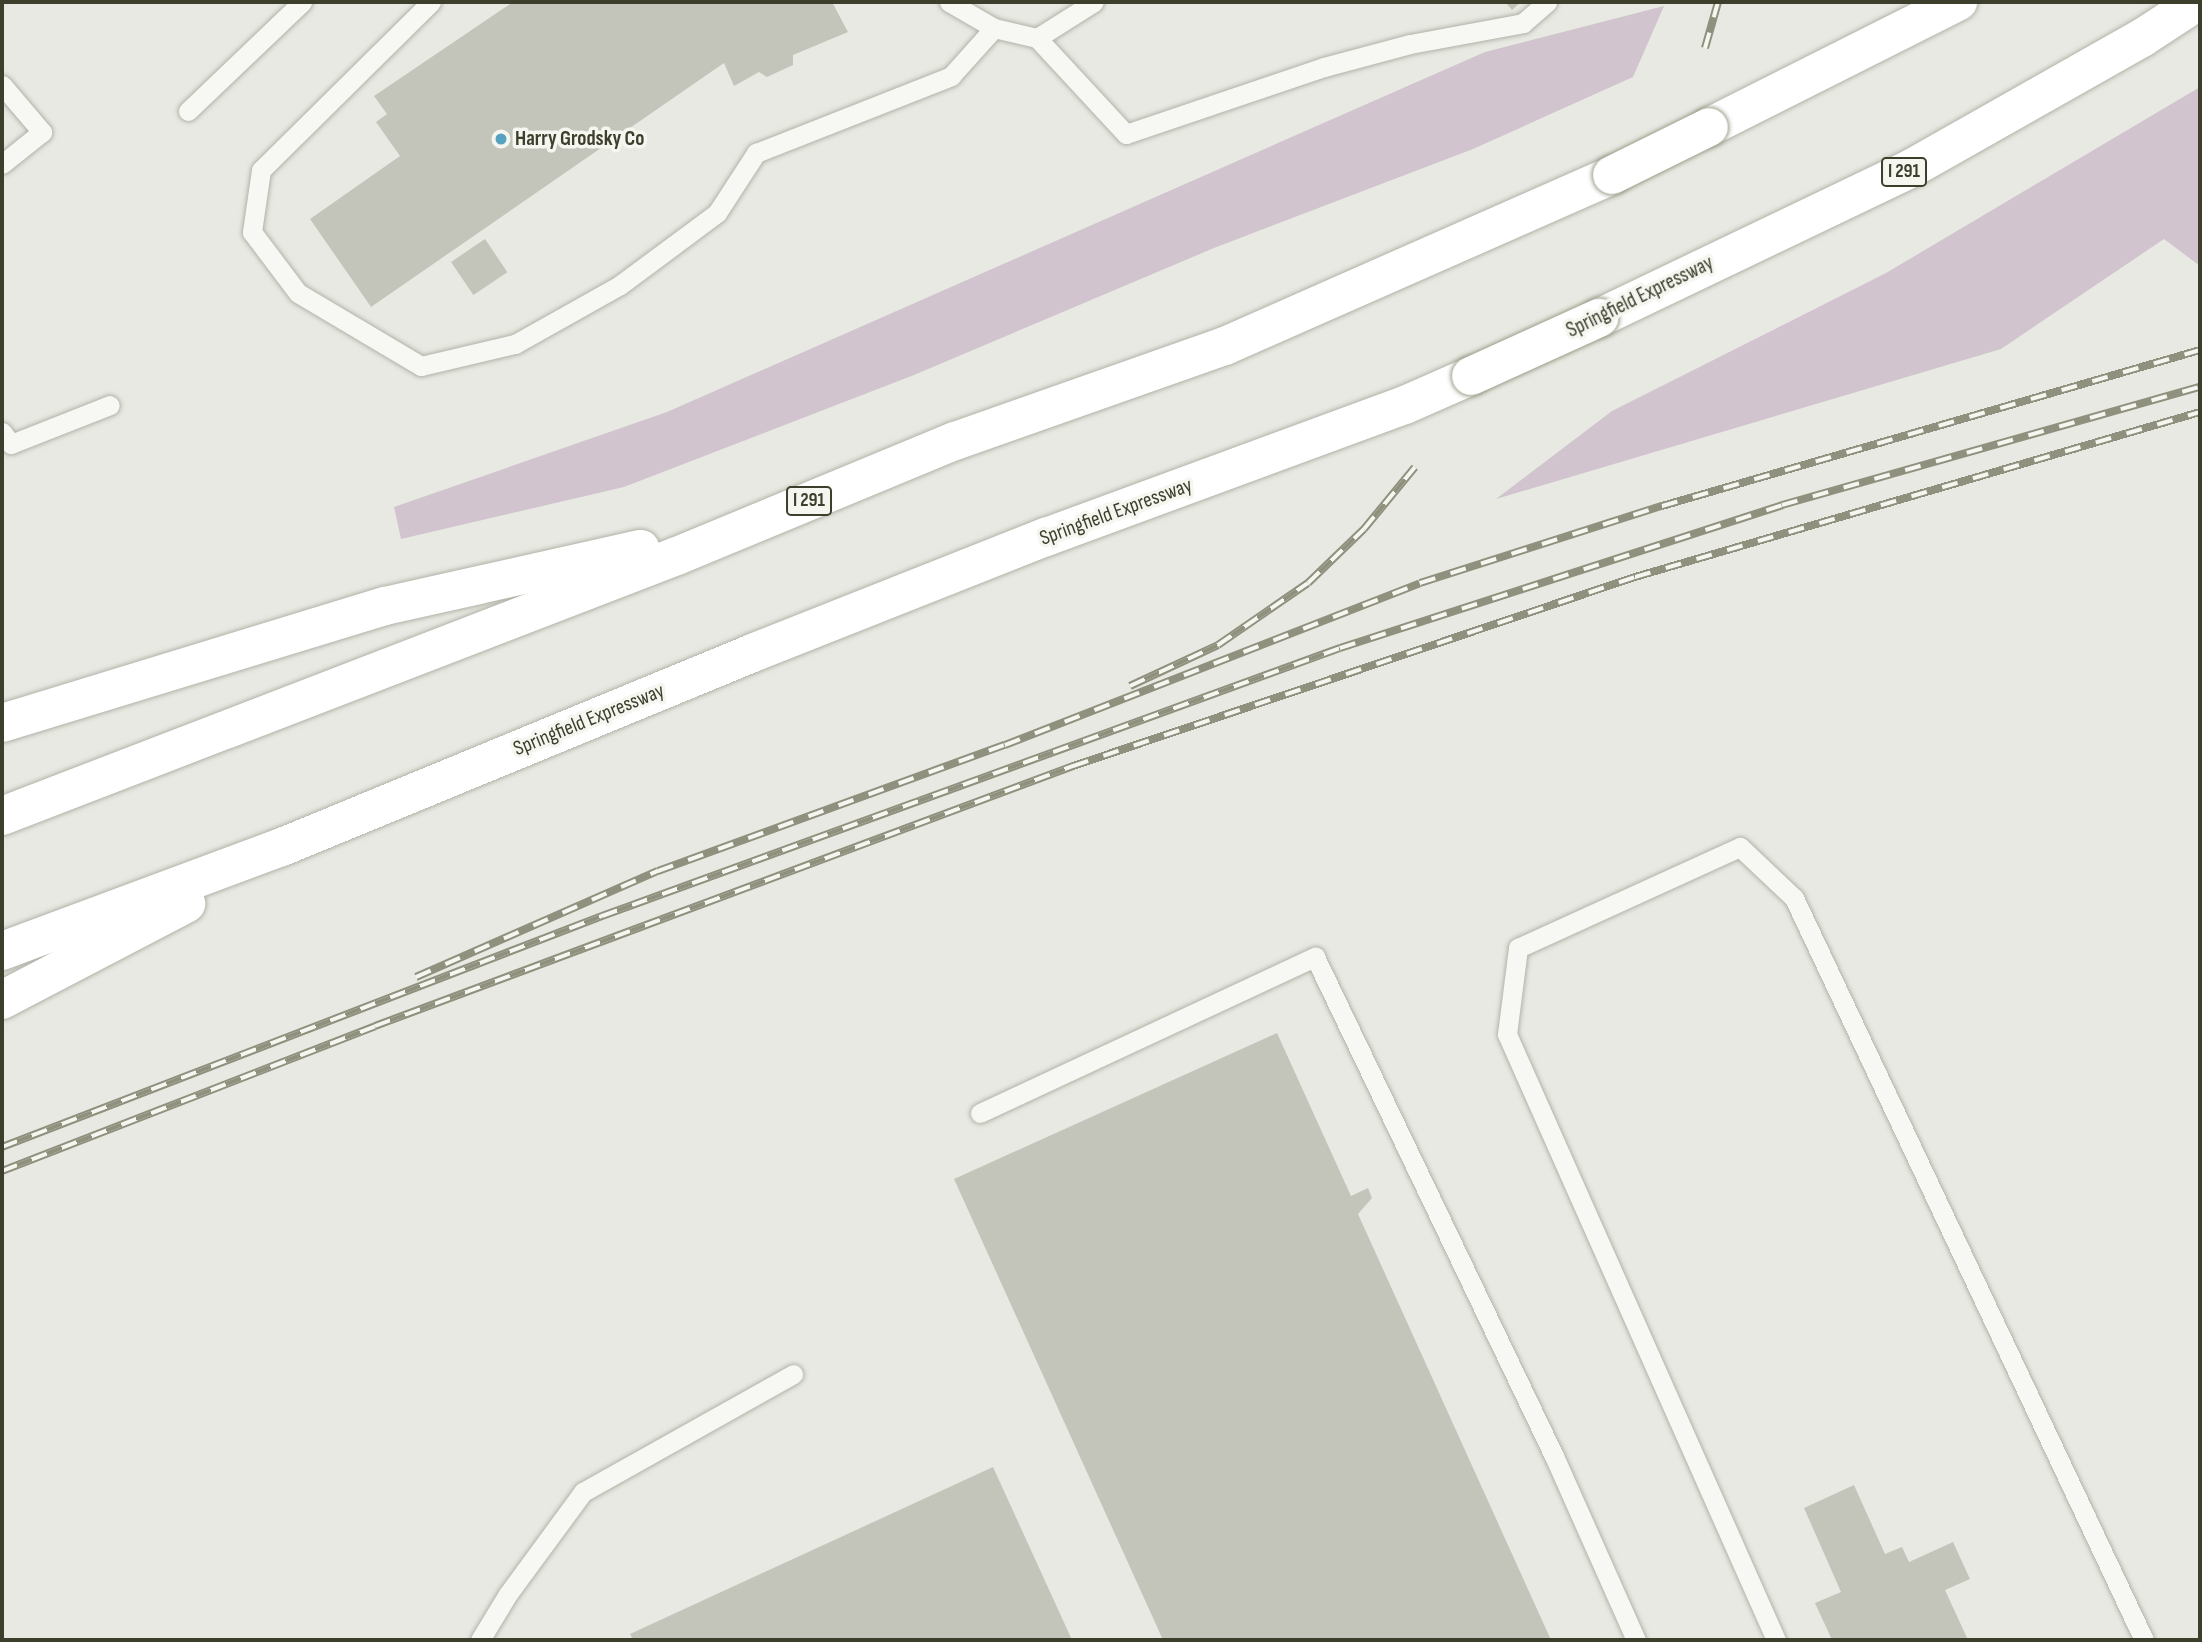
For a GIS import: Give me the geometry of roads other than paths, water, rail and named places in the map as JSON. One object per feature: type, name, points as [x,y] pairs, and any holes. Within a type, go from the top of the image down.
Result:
[{"type":"highway","name":"I 291","points":[[2,816],[756,523],[955,441],[1225,346],[1612,175],[1958,2]]},
{"type":"highway","name":"Springfield Expressway","points":[[2,951],[334,825],[768,647],[1046,537],[1405,405],[1599,318],[1912,168],[2143,38],[2197,2]]},
{"type":"highway","points":[[2,723],[385,606],[756,523]]},
{"type":"highway","points":[[2,1000],[334,825]]},
{"type":"lane","points":[[188,111],[302,2]]},
{"type":"lane","points":[[431,2],[261,170],[252,232],[298,293],[421,366],[515,344],[620,285],[717,213],[756,153],[951,76],[994,28]]},
{"type":"lane","points":[[949,2],[994,28],[1037,38],[1126,134],[1324,67],[1410,44],[1523,23],[1547,2]]},
{"type":"lane","points":[[1037,38],[1094,2]]},
{"type":"lane","points":[[2,85],[42,132],[2,164]]},
{"type":"lane","points":[[2,432],[12,444],[110,405]]},
{"type":"lane","points":[[1776,1640],[1507,1034],[1518,948],[1740,847],[1794,898],[2144,1640]]},
{"type":"lane","points":[[980,1113],[1315,957],[1554,1456],[1636,1640]]},
{"type":"lane","points":[[480,1640],[508,1594],[583,1492],[793,1374]]},
{"type":"railway","points":[[1705,48],[1718,2]]},
{"type":"railway","points":[[416,977],[658,871],[1005,745],[1420,583],[1662,506],[2200,350]]},
{"type":"railway","points":[[2,1147],[602,916],[1340,648],[1782,505],[2200,387]]},
{"type":"railway","points":[[2,1171],[375,1026],[1073,766],[1635,577],[2200,412]]},
{"type":"railway","points":[[1130,686],[1218,645],[1308,583],[1364,529],[1415,467]]},
{"type":"place","name":"Harry Grodsky Co","points":[[501,139]]}]
